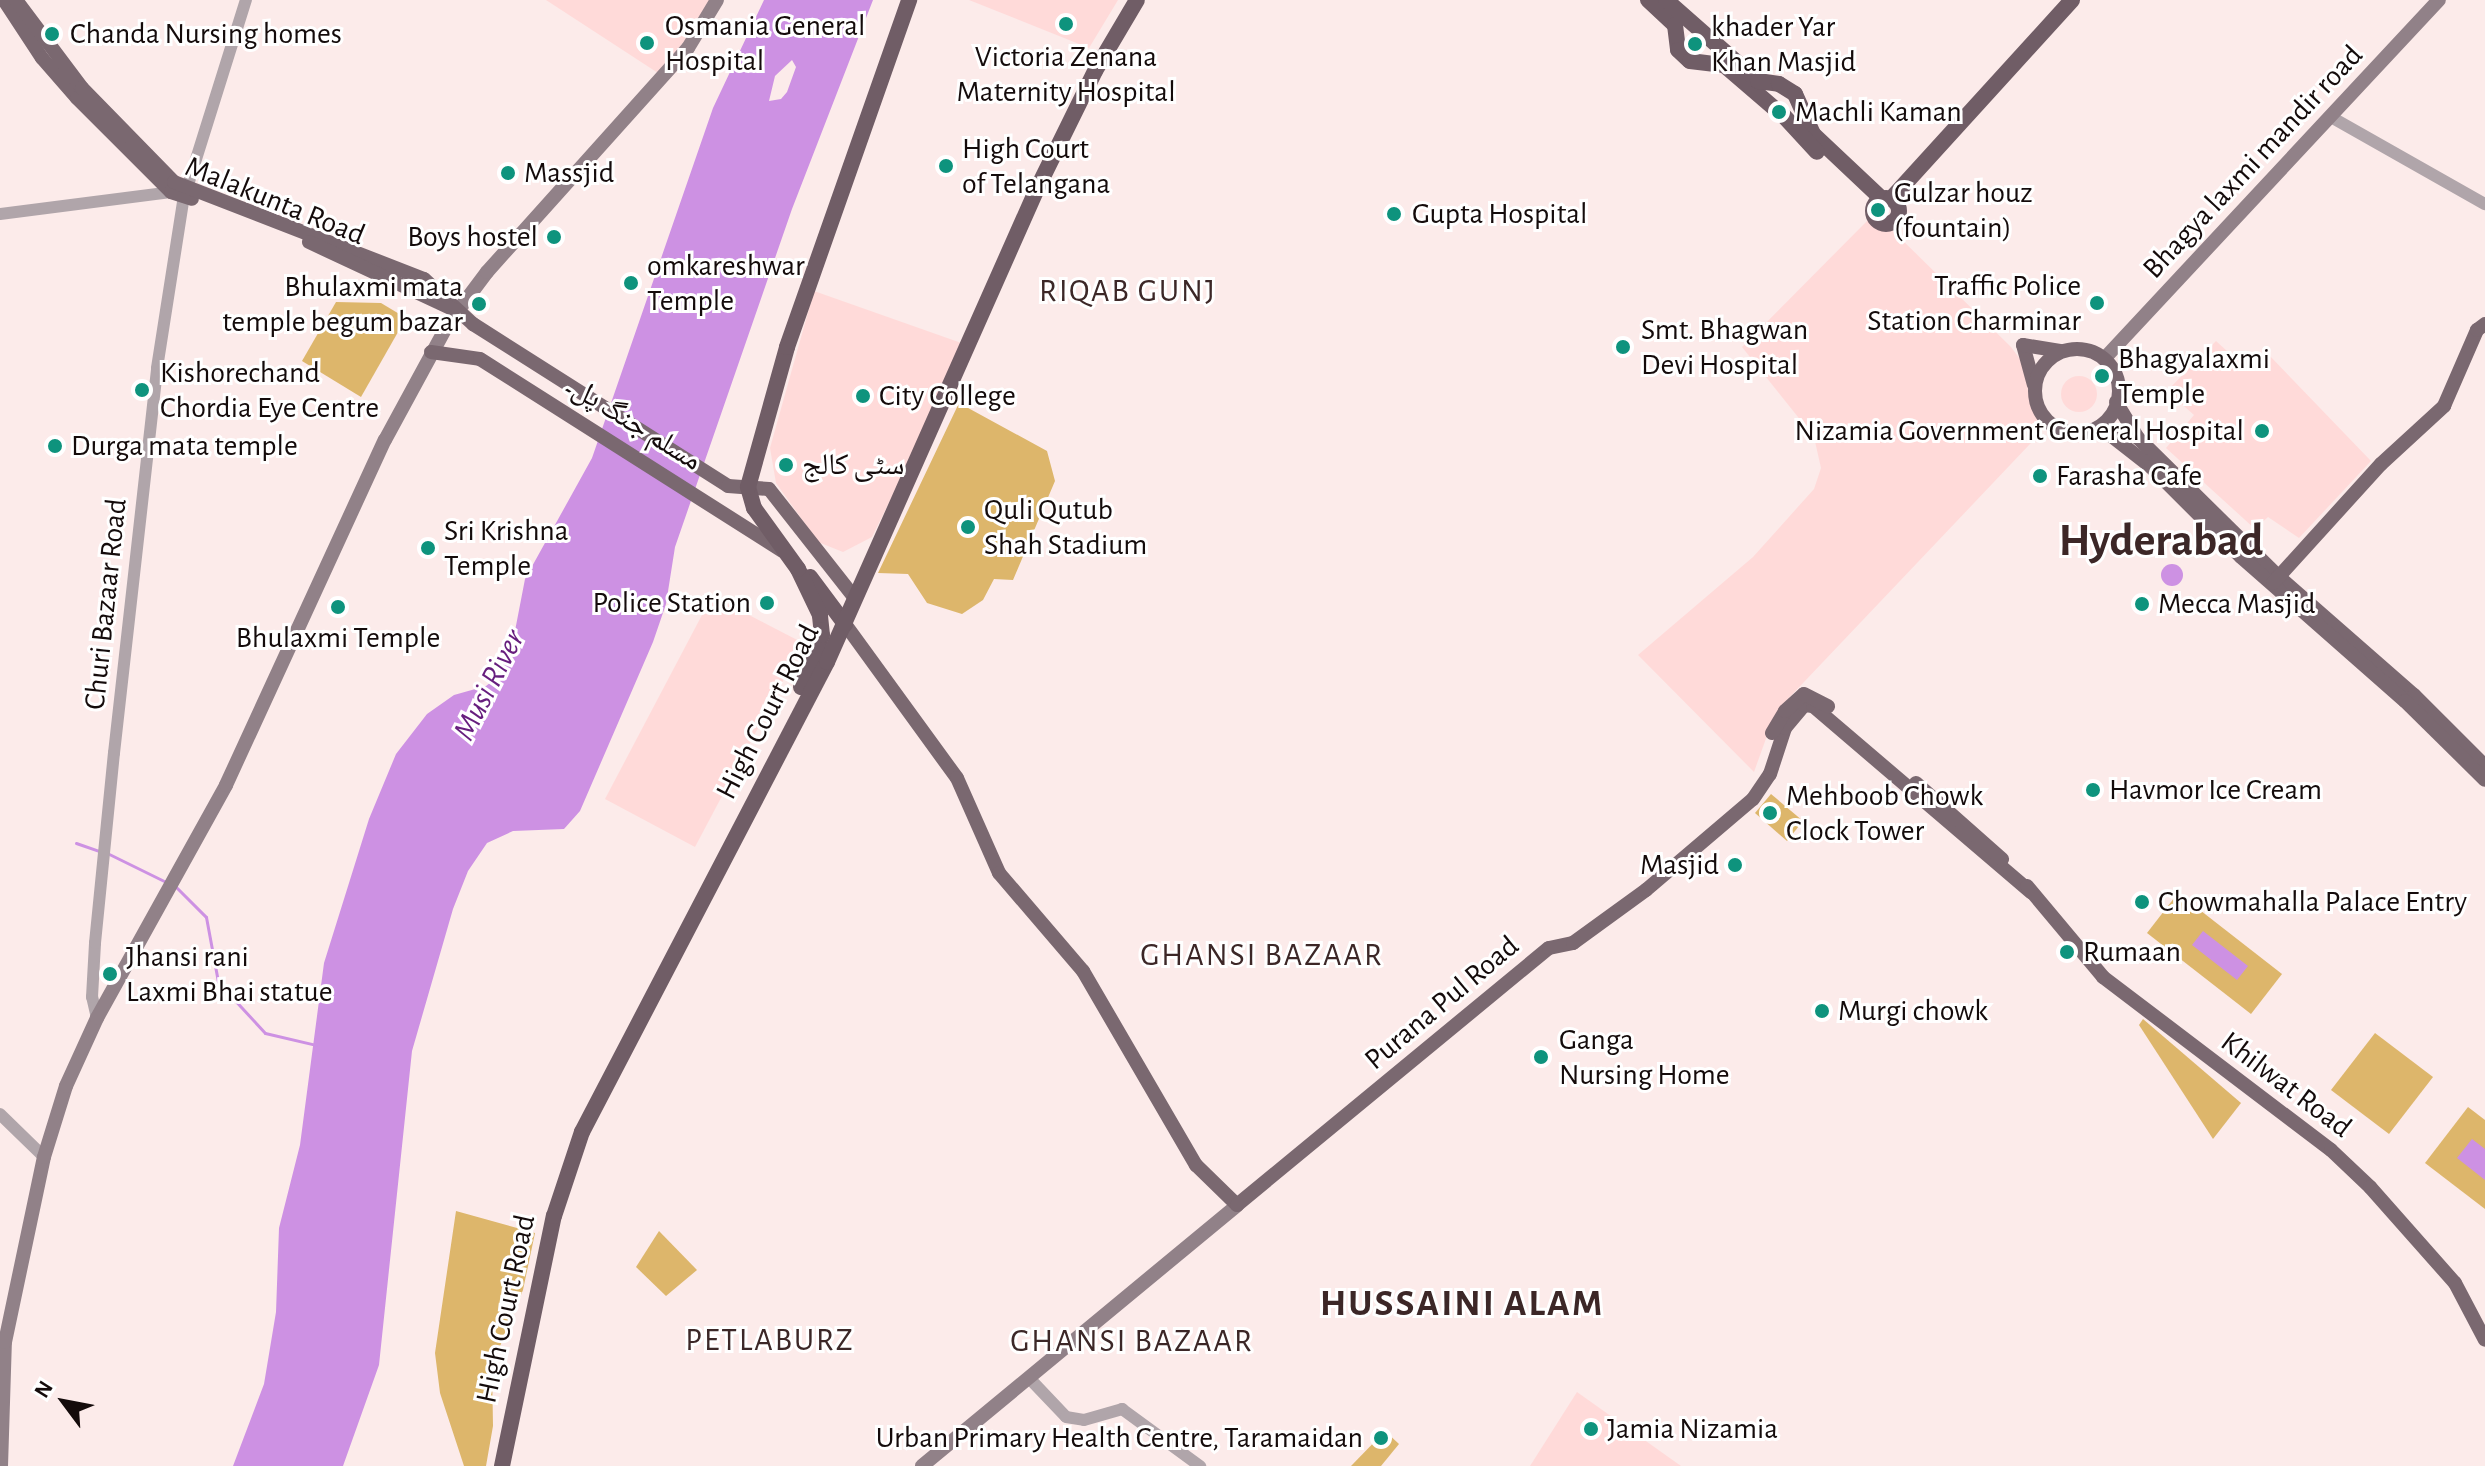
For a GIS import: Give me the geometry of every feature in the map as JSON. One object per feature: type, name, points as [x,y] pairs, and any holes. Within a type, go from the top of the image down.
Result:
[{"type":"highway","points":[[748,487],[787,347],[909,0]]},
{"type":"highway","name":"High Court Road","points":[[502,1466],[554,1216],[582,1132],[827,662],[1036,191],[1095,71],[1137,0]]},
{"type":"highway","points":[[1648,0],[1678,19],[1755,85],[1794,132],[1883,201]]},
{"type":"highway","points":[[1666,0],[1678,19],[1673,43],[1690,61],[1724,65],[1755,85],[1779,84],[1795,94],[1813,134],[1883,201]]},
{"type":"highway","points":[[1883,201],[2072,0]]},
{"type":"highway","name":"High Court Road","points":[[495,1466],[546,1217],[575,1127],[814,661],[822,635],[820,615],[795,564],[754,508],[748,487]]},
{"type":"highway","points":[[795,564],[812,579],[845,624]]},
{"type":"main road","name":"Malakunta Road","points":[[4,0],[68,89],[181,192]]},
{"type":"main road","points":[[16,0],[82,88],[181,192]]},
{"type":"main road","points":[[1,1466],[5,1342],[44,1157],[66,1086],[97,1018],[226,785],[385,440],[431,352],[457,311],[688,48],[717,0]]},
{"type":"main road","name":"Bhagya laxmi mandir road","points":[[2104,359],[2439,0]]},
{"type":"main road","name":"مسلم جنگ پل۔","points":[[181,192],[424,279],[457,311],[536,365],[728,486],[748,487]]},
{"type":"main road","points":[[2274,580],[2444,406],[2477,330],[2485,324]]},
{"type":"main road","points":[[431,352],[480,359],[491,336]]},
{"type":"main road","points":[[2023,345],[2064,351],[2082,349],[2104,359],[2119,387],[2116,402],[2100,427],[2075,433],[2061,430],[2037,405],[2023,345]]},
{"type":"main road","points":[[2034,389],[2042,367],[2064,351]]},
{"type":"main road","name":"مسلم جنگ پل۔","points":[[480,359],[720,508],[795,564]]},
{"type":"main road","points":[[2116,402],[2138,438],[2274,580],[2414,695],[2485,766]]},
{"type":"main road","points":[[2100,427],[2151,467],[2405,701],[2485,780]]},
{"type":"main road","points":[[748,487],[769,489],[854,597]]},
{"type":"main road","points":[[845,624],[957,778],[999,873],[1083,971],[1196,1165],[1237,1205],[922,1466]]},
{"type":"main road","points":[[827,662],[836,652],[851,647],[873,661]]},
{"type":"main road","name":"Khilwat Road","points":[[1743,804],[1776,724],[1804,694],[1830,708],[2023,877],[2031,892]]},
{"type":"main road","name":"Khilwat Road","points":[[1776,748],[1797,710],[1813,706],[2031,892],[2103,977],[2331,1150],[2370,1187],[2455,1283],[2485,1340]]},
{"type":"main road","name":"Purana Pul Road","points":[[1237,1205],[1549,948],[1573,943],[1646,890],[1743,804],[1770,774],[1776,748]]},
{"type":"street","name":"Churi Bazaar Road","points":[[97,1018],[92,997],[104,853],[157,368],[181,192],[246,0]]},
{"type":"street","points":[[2331,117],[2485,204]]},
{"type":"street","points":[[0,214],[181,192]]},
{"type":"street","points":[[0,1114],[44,1157]]},
{"type":"street","points":[[1030,1379],[1066,1417],[1084,1420],[1122,1409],[1200,1466]]},
{"type":"shaded area","name":"Osmania General Hospital","points":[[546,0],[712,0],[708,13],[658,73]]},
{"type":"shaded area","name":"Victoria Zenana Maternity Hospital","points":[[969,0],[1118,0],[1089,48]]},
{"type":"shaded area","points":[[1870,218],[1890,228],[2011,347],[2031,374],[2037,405],[2050,423],[1785,702],[1773,719],[1754,772],[1638,655],[1753,557],[1814,489],[1821,468],[1814,437],[1742,347]]},
{"type":"shaded area","name":"City College","points":[[814,291],[967,345],[872,537],[843,552],[818,542],[776,483],[770,448]]},
{"type":"shaded area","points":[[336,302],[381,303],[406,318],[361,397],[302,361]]},
{"type":"shaded area","name":"Nizamia Government General Hospital","points":[[2216,341],[2249,371],[2268,354],[2371,461],[2299,538],[2268,517],[2255,529],[2166,448],[2194,415],[2167,391]]},
{"type":"shaded area","points":[[2079,376],[2092,381],[2097,394],[2092,407],[2079,412],[2066,407],[2061,394],[2066,381]]},
{"type":"shaded area","name":"Quli Qutub Shah Stadium","points":[[959,403],[1047,451],[1055,481],[1013,580],[994,579],[983,600],[962,614],[927,603],[908,574],[878,573]]},
{"type":"shaded area","points":[[712,596],[803,643],[695,847],[605,799]]},
{"type":"shaded area","points":[[1771,794],[1803,821],[1787,841],[1755,813]]},
{"type":"shaded area","points":[[2178,893],[2282,974],[2251,1014],[2147,933]]},
{"type":"shaded area","points":[[2143,1019],[2241,1103],[2213,1139],[2139,1025]]},
{"type":"shaded area","points":[[2375,1033],[2433,1077],[2389,1134],[2331,1090]]},
{"type":"shaded area","points":[[2468,1107],[2485,1120],[2485,1209],[2425,1163]]},
{"type":"shaded area","points":[[456,1211],[535,1233],[523,1290],[492,1366],[493,1426],[486,1466],[464,1466],[440,1393],[435,1353]]},
{"type":"shaded area","points":[[659,1231],[697,1270],[666,1296],[636,1267]]},
{"type":"shaded area","name":"Jamia Nizamia","points":[[1577,1392],[1681,1466],[1530,1466]]},
{"type":"shaded area","points":[[1385,1431],[1399,1444],[1381,1466],[1351,1466]]},
{"type":"water","name":"Musi River","points":[[764,0],[873,0],[792,209],[675,547],[666,604],[653,642],[580,811],[564,829],[513,831],[487,843],[468,871],[453,909],[412,1051],[379,1365],[343,1466],[233,1466],[264,1384],[276,1312],[279,1228],[300,1145],[324,963],[369,819],[396,754],[427,714],[454,695],[486,686],[499,676],[514,636],[525,579],[592,458],[713,108]],"holes":[[[792,60],[796,67],[787,92],[781,99],[769,101],[775,76]]]},
{"type":"water","points":[[2172,564],[2180,567],[2183,575],[2180,583],[2172,586],[2164,583],[2161,575],[2164,567]]},
{"type":"water","points":[[2203,931],[2248,966],[2237,980],[2192,945]]},
{"type":"water","points":[[2472,1139],[2485,1149],[2485,1180],[2457,1158]]},
{"type":"waterway","points":[[76,843],[99,851]]},
{"type":"waterway","points":[[107,853],[168,883]]},
{"type":"waterway","points":[[175,886],[206,917],[218,982],[265,1033],[316,1045]]},
{"type":"place","name":"Victoria Zenana Maternity Hospital","points":[[1066,24]]},
{"type":"place","name":"Chanda Nursing homes","points":[[52,34]]},
{"type":"place","name":"Osmania General Hospital","points":[[647,43]]},
{"type":"place","name":"khader Yar Khan Masjid","points":[[1695,44]]},
{"type":"place","name":"Machli Kaman","points":[[1779,112]]},
{"type":"place","name":"High Court of Telangana","points":[[946,166]]},
{"type":"place","name":"Massjid","points":[[508,173]]},
{"type":"place","name":"Gulzar houz (fountain)","points":[[1878,210]]},
{"type":"place","name":"Gupta Hospital","points":[[1394,214]]},
{"type":"place","name":"Boys hostel","points":[[554,237]]},
{"type":"place","name":"omkareshwar Temple","points":[[631,283]]},
{"type":"place","name":"Traffic Police Station Charminar","points":[[2097,303]]},
{"type":"place","name":"Bhulaxmi mata temple begum bazar","points":[[479,304]]},
{"type":"place","name":"Smt. Bhagwan Devi Hospital","points":[[1623,347]]},
{"type":"place","name":"Bhagyalaxmi Temple","points":[[2102,376]]},
{"type":"place","name":"Kishorechand Chordia Eye Centre","points":[[142,390]]},
{"type":"place","name":"City College","points":[[863,396]]},
{"type":"place","name":"Nizamia Government General Hospital","points":[[2262,431]]},
{"type":"place","name":"Durga mata temple","points":[[55,446]]},
{"type":"place","name":"سٹی کالج","points":[[786,465]]},
{"type":"place","name":"Farasha Cafe","points":[[2040,476]]},
{"type":"place","name":"Quli Qutub Shah Stadium","points":[[968,527]]},
{"type":"place","name":"Sri Krishna Temple","points":[[428,548]]},
{"type":"place","name":"Police Station","points":[[767,603]]},
{"type":"place","name":"Mecca Masjid","points":[[2142,604]]},
{"type":"place","name":"Bhulaxmi Temple","points":[[338,607]]},
{"type":"place","name":"Havmor Ice Cream","points":[[2093,790]]},
{"type":"place","name":"Mehboob Chowk Clock Tower","points":[[1770,813]]},
{"type":"place","name":"Masjid","points":[[1735,865]]},
{"type":"place","name":"Chowmahalla Palace Entry","points":[[2142,902]]},
{"type":"place","name":"Rumaan","points":[[2067,952]]},
{"type":"place","name":"Jhansi rani Laxmi Bhai statue","points":[[110,974]]},
{"type":"place","name":"Murgi chowk","points":[[1822,1011]]},
{"type":"place","name":"Ganga Nursing Home","points":[[1541,1057]]},
{"type":"place","name":"Jamia Nizamia","points":[[1591,1429]]},
{"type":"place","name":"Urban Primary Health Centre, Taramaidan","points":[[1381,1438]]},
{"type":"district","name":"RIQAB GUNJ","points":[[1128,291]]},
{"type":"district","name":"Hyderabad","points":[[2161,541]]},
{"type":"district","name":"GHANSI BAZAAR","points":[[1262,955]]},
{"type":"district","name":"HUSSAINI ALAM","points":[[1462,1305]]},
{"type":"district","name":"PETLABURZ","points":[[770,1340]]},
{"type":"district","name":"GHANSI BAZAAR","points":[[1132,1341]]}]
